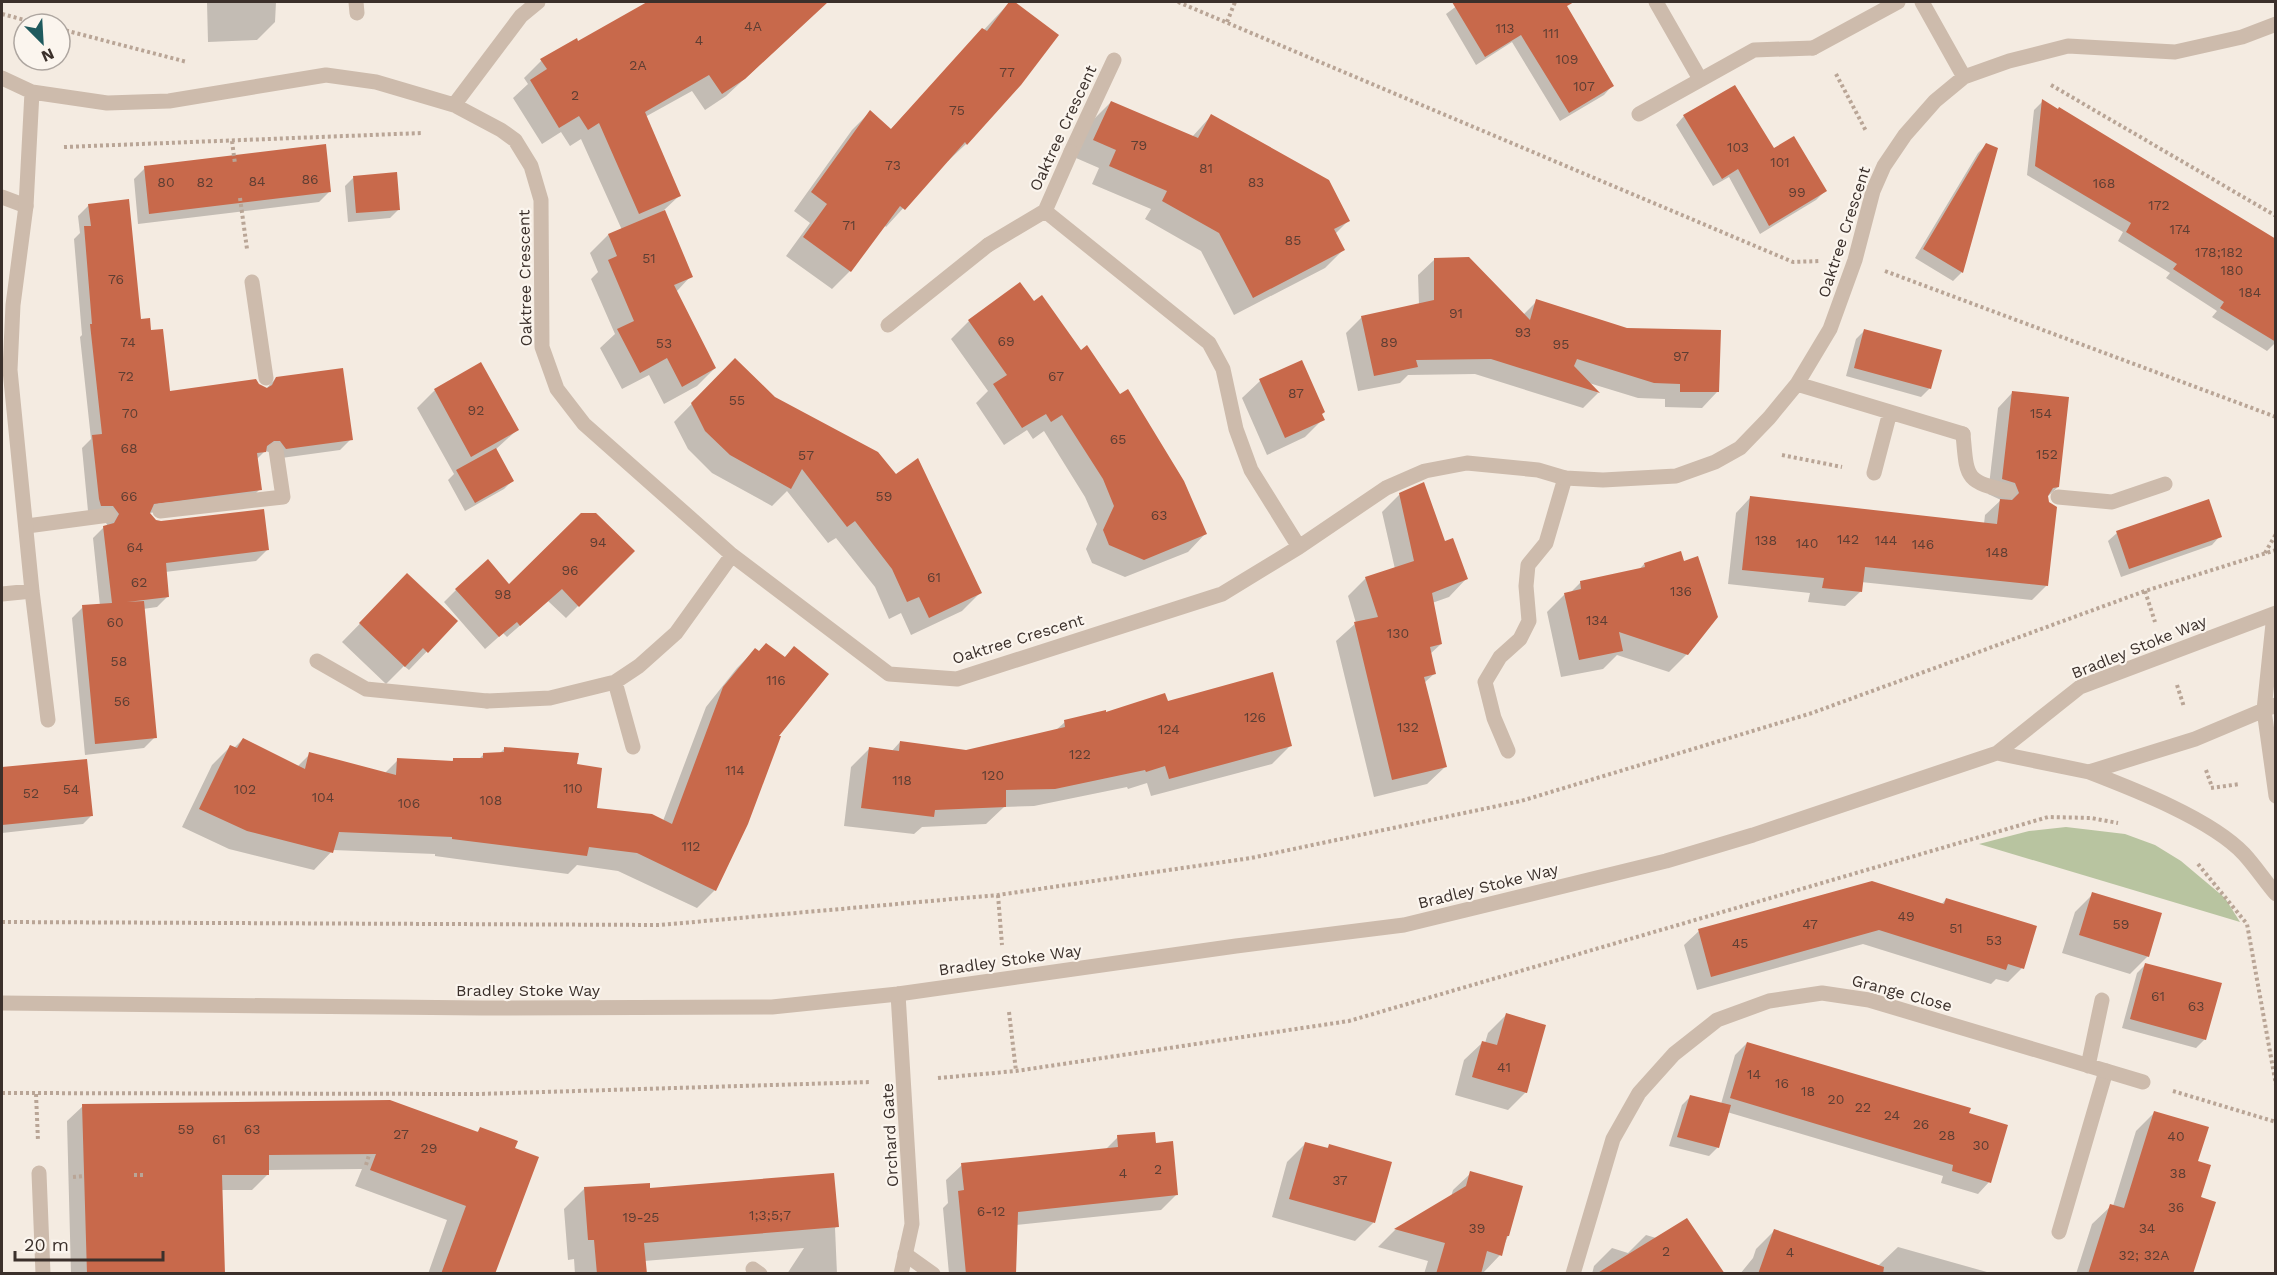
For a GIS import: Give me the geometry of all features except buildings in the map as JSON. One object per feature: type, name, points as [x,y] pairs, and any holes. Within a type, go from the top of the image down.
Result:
[{"type":"street","points":[[454,105],[521,16],[538,2]]},
{"type":"street","points":[[1656,2],[1700,79]]},
{"type":"street","points":[[1639,114],[1754,50],[1816,46],[1898,2]]},
{"type":"street","points":[[1922,2],[1964,77]]},
{"type":"street","name":"Oaktree Crescent","points":[[2,78],[32,92],[107,103],[169,101],[326,75],[376,82],[454,105],[501,130],[515,140],[531,166],[541,200],[542,347],[557,390],[584,424],[732,555],[889,674],[957,678],[1222,594],[1299,547],[1386,488],[1425,471],[1467,463],[1538,470],[1565,478],[1603,480],[1676,476],[1715,462],[1740,448],[1797,384],[1830,329],[1854,260],[1873,191],[1884,166],[1905,135],[1935,101],[1964,77],[2009,61],[2068,46],[2175,52],[2242,37],[2276,24]]},
{"type":"street","name":"Oaktree Crescent","points":[[888,325],[988,245],[1045,211],[1114,60]]},
{"type":"street","points":[[32,92],[26,206],[6,370],[27,526],[32,591],[48,720]]},
{"type":"street","points":[[2,197],[26,206]]},
{"type":"street","name":"Oaktree Crescent","points":[[1045,211],[1209,343],[1223,369],[1236,429],[1251,470],[1299,547]]},
{"type":"street","points":[[252,282],[266,378]]},
{"type":"street","points":[[1797,384],[1963,434],[1966,466],[1971,476],[1981,485],[2009,491]]},
{"type":"street","points":[[1874,473],[1890,412]]},
{"type":"street","points":[[160,511],[283,497],[276,450]]},
{"type":"street","points":[[1508,751],[1494,718],[1485,682],[1500,657],[1520,639],[1529,621],[1526,586],[1528,565],[1546,543],[1565,478]]},
{"type":"street","points":[[2058,497],[2112,502],[2165,484]]},
{"type":"street","points":[[27,526],[109,515]]},
{"type":"street","points":[[317,661],[366,689],[487,701],[550,698],[615,682],[639,666],[676,633],[732,555]]},
{"type":"street","points":[[2,594],[32,591]]},
{"type":"street","points":[[2275,614],[2270,708],[2276,796]]},
{"type":"street","name":"Bradley Stoke Way","points":[[2,1004],[482,1008],[772,1007],[898,994],[1236,946],[1404,925],[1666,861],[1753,835],[1997,753],[2080,687],[2275,614]]},
{"type":"street","points":[[615,682],[633,747]]},
{"type":"street","points":[[2089,772],[2195,739],[2270,708]]},
{"type":"street","points":[[1997,753],[2089,772],[2137,791],[2218,833],[2243,853],[2276,894]]},
{"type":"street","name":"Grange Close","points":[[1573,1274],[1613,1139],[1639,1093],[1674,1054],[1717,1020],[1769,1001],[1822,993],[1869,1000],[2143,1082]]},
{"type":"street","name":"Orchard Gate","points":[[898,994],[912,1224],[901,1274]]},
{"type":"street","points":[[2088,1066],[2102,1000]]},
{"type":"street","points":[[2059,1232],[2106,1071]]},
{"type":"street","points":[[39,1173],[43,1274]]},
{"type":"street","points":[[905,1254],[933,1274]]},
{"type":"path","points":[[1178,2],[1793,262],[1854,260],[2275,415]]},
{"type":"path","points":[[1227,22],[1235,2]]},
{"type":"path","points":[[72,32],[194,64]]},
{"type":"path","points":[[1816,46],[1884,166]]},
{"type":"path","points":[[2009,61],[2276,216]]},
{"type":"path","points":[[29,148],[431,132]]},
{"type":"path","points":[[232,141],[235,164]]},
{"type":"path","points":[[240,198],[252,282]]},
{"type":"path","points":[[1740,448],[1874,473]]},
{"type":"path","points":[[2264,554],[2276,534]]},
{"type":"path","points":[[2,922],[660,925],[998,895],[1251,858],[1521,801],[1812,713],[2145,591],[2276,550]]},
{"type":"path","points":[[2,1093],[478,1094],[905,1081],[1016,1071],[1349,1021],[2048,817],[2091,818],[2121,823]]},
{"type":"path","points":[[2191,858],[2247,924],[2276,1085]]},
{"type":"path","points":[[2143,1082],[2276,1122]]},
{"type":"path","points":[[36,1094],[39,1173]]},
{"type":"path","points":[[378,1101],[380,1095]]},
{"type":"path","points":[[366,1165],[369,1155]]},
{"type":"path","points":[[134,1175],[145,1175]]},
{"type":"green space","points":[[2066,827],[2125,834],[2155,845],[2181,861],[2225,898],[2240,922],[1979,844],[2029,831]]}]
